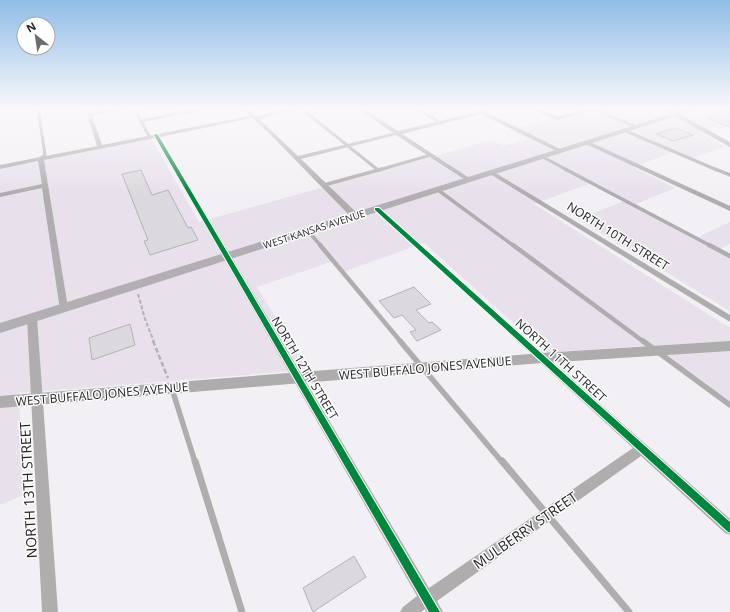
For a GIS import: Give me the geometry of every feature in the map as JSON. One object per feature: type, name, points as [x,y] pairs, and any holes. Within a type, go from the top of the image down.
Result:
[{"type":"main road","name":"WEST KANSAS AVENUE","points":[[0,328],[608,137]]},
{"type":"main road","points":[[715,137],[730,145]]},
{"type":"main road","name":"WEST BUFFALO JONES AVENUE","points":[[0,402],[424,369],[542,358],[656,352],[730,346]]},
{"type":"street","points":[[97,137],[100,146]]},
{"type":"street","points":[[0,167],[150,137]]},
{"type":"street","name":"NORTH 12TH STREET","points":[[153,137],[435,612]]},
{"type":"street","points":[[274,137],[355,216]]},
{"type":"street","points":[[297,158],[384,137]]},
{"type":"street","points":[[403,137],[469,180]]},
{"type":"street","points":[[531,137],[560,151]]},
{"type":"street","points":[[588,143],[730,210]]},
{"type":"street","points":[[41,158],[63,308]]},
{"type":"street","name":"NORTH 10TH STREET","points":[[492,173],[730,319]]},
{"type":"street","points":[[0,195],[45,185]]},
{"type":"street","name":"NORTH 11TH STREET","points":[[377,209],[730,528]]},
{"type":"street","name":"NORTH 13TH STREET","points":[[32,318],[50,612]]},
{"type":"street","name":"MULBERRY STREET","points":[[408,612],[642,448]]},
{"type":"lane","points":[[41,158],[45,155],[42,137]]},
{"type":"lane","points":[[337,137],[378,170]]},
{"type":"lane","points":[[639,137],[730,175]]},
{"type":"lane","points":[[324,185],[431,155]]},
{"type":"lane","points":[[543,157],[730,256]]},
{"type":"lane","points":[[438,190],[730,406]]},
{"type":"lane","points":[[308,231],[629,612]]},
{"type":"lane","points":[[172,389],[242,612]]},
{"type":"path","points":[[134,286],[172,389]]},
{"type":"shaded area","points":[[523,137],[707,137],[724,147],[692,158],[674,152],[633,167],[675,188],[636,204],[698,237],[730,222],[730,244],[720,249],[730,254],[730,311],[578,219],[627,200],[594,182],[534,204],[730,328],[730,401],[654,345],[547,353],[424,243],[343,272],[334,261],[257,287],[308,370],[19,393],[23,495],[0,505],[0,169],[151,138],[199,222],[492,140],[503,146],[528,139]]},
{"type":"building","points":[[662,137],[688,137],[673,141]]},
{"type":"building","points":[[141,170],[152,195],[168,190],[188,228],[191,227],[198,240],[150,255],[144,241],[148,240],[122,174]]},
{"type":"building","points":[[414,287],[431,304],[416,310],[429,323],[432,322],[441,330],[417,341],[410,332],[416,330],[402,315],[394,318],[379,301]]},
{"type":"building","points":[[130,324],[135,345],[92,360],[89,338]]},
{"type":"building","points":[[354,556],[366,577],[313,612],[303,588]]},
{"type":"cycle path","points":[[157,137],[435,612]]},
{"type":"cycle path","points":[[377,209],[730,528]]}]
